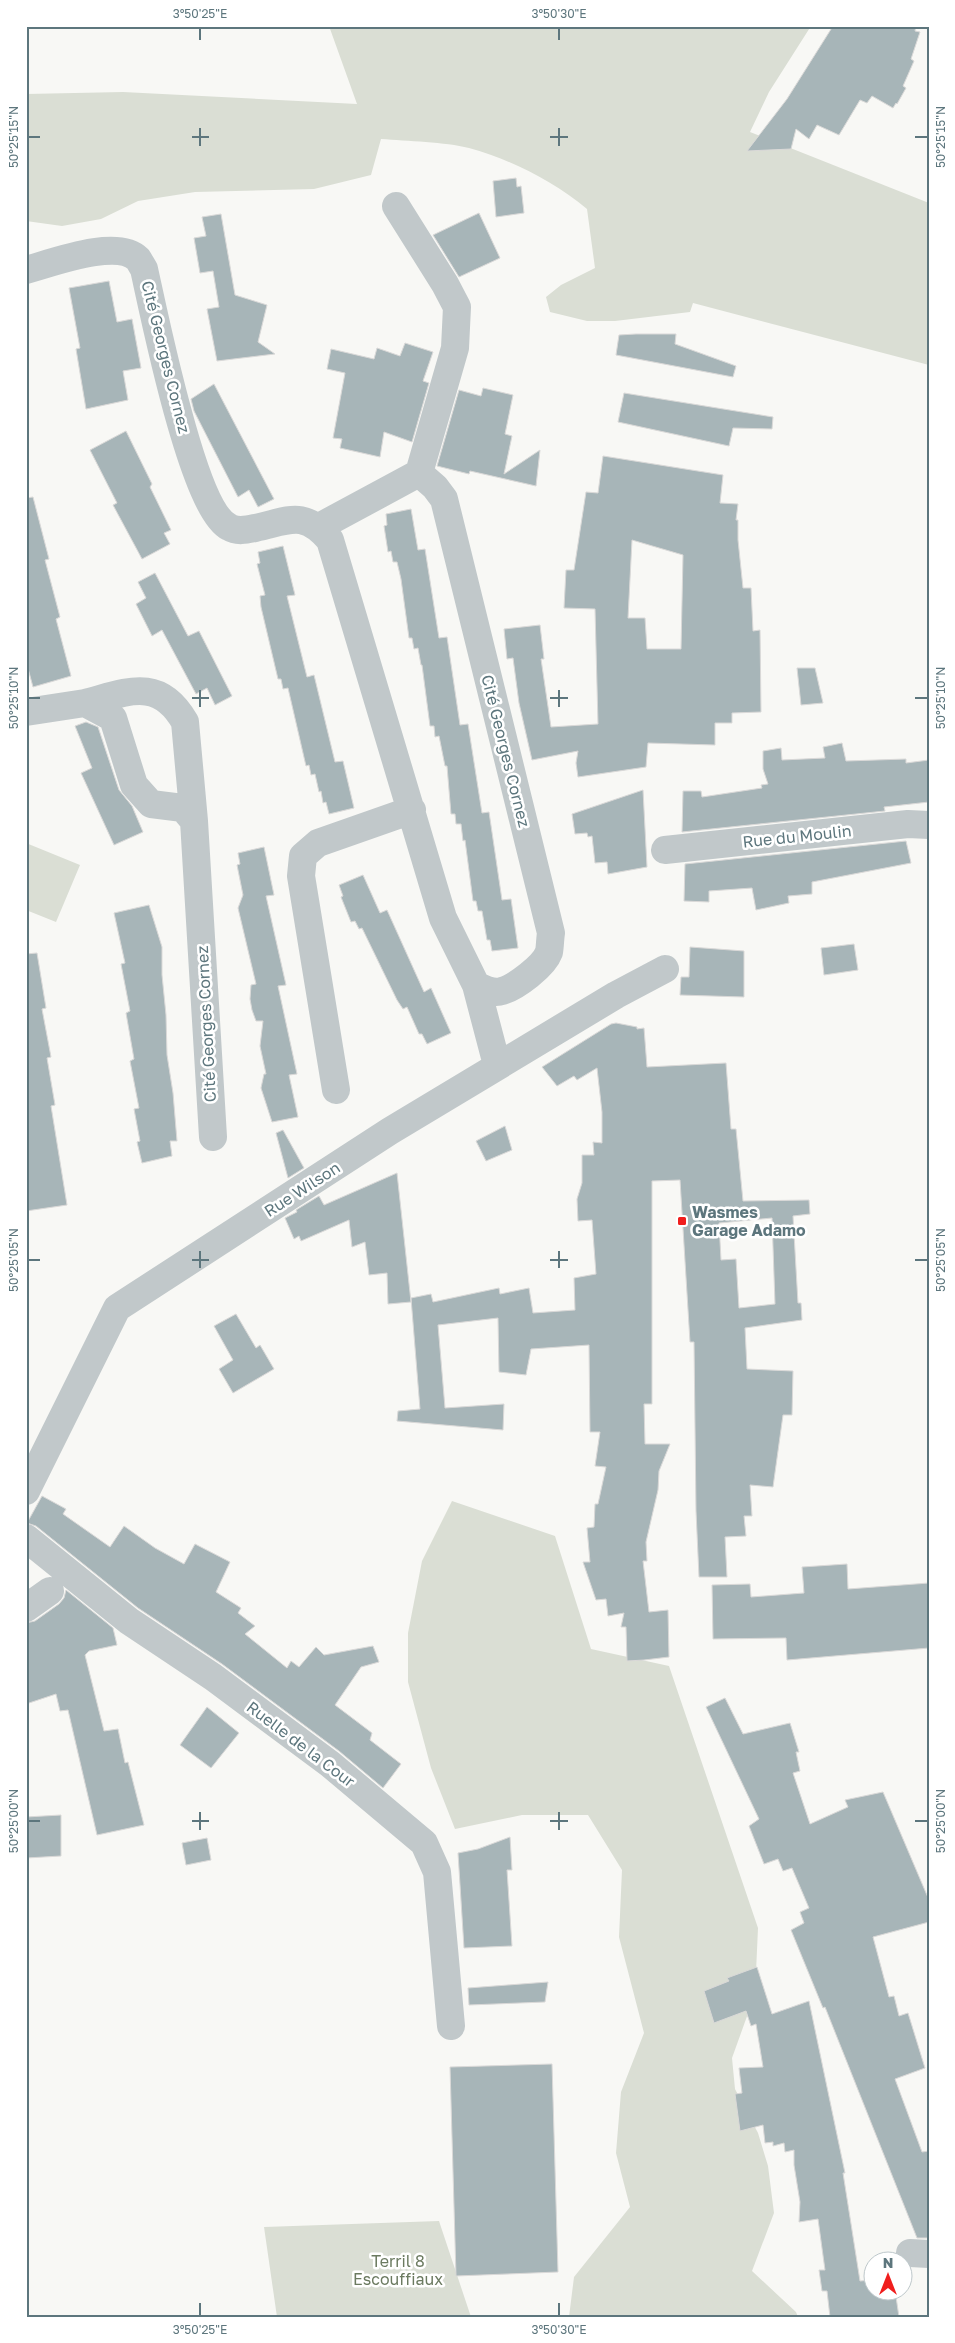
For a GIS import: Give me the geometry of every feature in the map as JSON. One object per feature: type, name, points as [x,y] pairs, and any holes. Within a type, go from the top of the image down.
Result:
[{"type":"street","points":[[396,206],[445,284],[457,308],[455,348],[419,473],[319,527],[330,540],[443,918],[476,985],[497,1066]]},
{"type":"street","name":"Cité Georges Cornez","points":[[26,270],[104,251],[126,252],[138,258],[144,269],[179,421],[208,500],[218,518],[228,527],[242,531],[295,519],[308,520],[319,527]]},
{"type":"street","name":"Cité Georges Cornez","points":[[419,473],[435,487],[444,499],[551,933],[549,952],[541,965],[528,976],[501,992],[487,991],[476,985]]},
{"type":"street","name":"Cité Georges Cornez","points":[[26,712],[85,704],[128,692],[147,691],[164,697],[177,708],[185,722],[194,821],[213,1137]]},
{"type":"street","points":[[85,704],[113,718],[134,785],[151,804],[183,808],[194,821]]},
{"type":"street","points":[[336,1090],[301,876],[303,856],[318,843],[412,810]]},
{"type":"street","name":"Rue du Moulin","points":[[665,850],[908,824],[929,825]]},
{"type":"street","name":"Rue Wilson","points":[[26,1491],[117,1308],[390,1131],[616,995],[665,969]]},
{"type":"street","name":"Ruelle de la Cour","points":[[26,1538],[129,1621],[213,1677],[330,1764],[424,1843],[437,1872],[451,2026]]},
{"type":"street","points":[[26,1608],[50,1591]]},
{"type":"green space","points":[[329,26],[811,26],[769,92],[750,132],[929,203],[929,365],[693,303],[690,312],[615,321],[587,321],[550,312],[546,297],[561,285],[595,268],[587,209],[560,189],[531,172],[485,153],[459,146],[381,139],[371,175],[314,189],[195,192],[138,201],[101,219],[62,226],[26,221],[26,94],[123,92],[357,104]]},
{"type":"green space","points":[[26,843],[80,865],[56,922],[26,910]]},
{"type":"green space","points":[[452,1501],[555,1536],[591,1649],[669,1666],[758,1928],[755,1994],[732,2058],[735,2089],[758,2133],[768,2166],[774,2213],[752,2271],[796,2312],[798,2317],[569,2317],[574,2277],[630,2207],[616,2153],[621,2092],[644,2033],[619,1937],[622,1870],[588,1815],[522,1815],[455,1829],[431,1768],[408,1682],[408,1633],[422,1561]]},
{"type":"green space","name":"Terril 8 Escouffiaux","points":[[439,2221],[471,2317],[277,2317],[264,2227]]},
{"type":"building","points":[[833,26],[916,26],[915,31],[920,32],[911,59],[914,61],[903,86],[906,88],[897,104],[893,108],[872,96],[867,103],[860,100],[839,135],[817,125],[809,139],[796,129],[791,149],[747,151],[787,99]]},
{"type":"building","points":[[516,178],[517,187],[521,186],[524,213],[496,217],[493,181]]},
{"type":"building","points":[[479,213],[500,258],[459,277],[433,235]]},
{"type":"building","points":[[221,214],[235,295],[267,305],[258,342],[275,354],[217,361],[207,309],[219,307],[213,271],[200,273],[194,238],[206,236],[202,217]]},
{"type":"building","points":[[109,281],[117,322],[132,319],[141,368],[123,371],[128,400],[86,409],[76,349],[80,348],[69,288]]},
{"type":"building","points":[[676,334],[675,344],[736,366],[733,377],[616,355],[619,335]]},
{"type":"building","points":[[405,343],[433,352],[423,381],[429,383],[412,442],[384,432],[380,457],[340,448],[342,439],[333,438],[345,373],[327,369],[331,349],[374,359],[377,348],[400,356]]},
{"type":"building","points":[[214,384],[274,499],[258,507],[249,490],[238,497],[194,411],[191,399]]},
{"type":"building","points":[[483,388],[513,395],[505,434],[512,436],[504,474],[540,450],[536,486],[470,471],[469,474],[437,466],[459,390],[481,396]]},
{"type":"building","points":[[624,393],[773,417],[772,429],[733,428],[729,446],[618,422]]},
{"type":"building","points":[[126,431],[152,484],[150,487],[171,530],[164,533],[170,544],[142,559],[113,505],[117,503],[90,450]]},
{"type":"building","points":[[603,456],[723,475],[720,503],[738,504],[736,520],[738,520],[743,588],[751,588],[753,631],[760,630],[761,712],[732,713],[732,723],[715,723],[715,745],[648,743],[646,767],[578,777],[576,763],[578,751],[532,760],[519,703],[513,658],[507,659],[504,629],[540,625],[544,659],[541,659],[551,727],[598,724],[595,609],[564,608],[566,570],[574,570],[586,492],[598,493]],"holes":[[[632,540],[683,555],[681,649],[647,649],[645,618],[628,618]]]},
{"type":"building","points":[[33,497],[49,559],[45,560],[60,617],[56,619],[71,676],[33,687],[26,661],[26,498]]},
{"type":"building","points":[[411,509],[418,550],[425,549],[439,638],[447,637],[460,725],[468,724],[482,813],[489,812],[502,900],[511,899],[518,948],[492,951],[490,940],[487,940],[482,911],[478,911],[476,901],[473,901],[461,824],[456,824],[455,814],[451,814],[447,766],[445,766],[439,736],[435,737],[434,726],[430,726],[422,665],[418,648],[414,649],[412,638],[409,638],[401,579],[397,562],[393,562],[391,551],[388,552],[384,526],[387,525],[386,514]]},
{"type":"building","points":[[283,546],[295,595],[287,596],[307,677],[314,675],[335,762],[343,761],[354,808],[329,814],[326,802],[323,803],[321,791],[319,792],[315,774],[311,775],[309,765],[306,766],[288,688],[283,689],[281,679],[278,679],[261,607],[260,596],[265,595],[257,564],[260,563],[258,552]]},
{"type":"building","points":[[155,573],[188,636],[199,631],[232,696],[215,705],[207,688],[196,694],[162,630],[152,636],[136,604],[146,598],[138,582]]},
{"type":"building","points":[[797,668],[815,668],[823,703],[801,705]]},
{"type":"building","points":[[86,722],[98,727],[119,790],[132,806],[143,832],[114,845],[81,773],[92,768],[75,726]]},
{"type":"building","points":[[842,743],[846,761],[906,759],[906,763],[929,760],[929,802],[884,807],[885,811],[682,832],[683,791],[701,791],[702,797],[762,788],[761,785],[768,784],[763,769],[763,751],[781,748],[782,760],[825,758],[823,747]]},
{"type":"building","points":[[643,790],[647,867],[608,874],[607,862],[595,863],[592,836],[588,837],[587,833],[575,834],[572,814]]},
{"type":"building","points":[[906,841],[911,863],[812,882],[812,894],[788,896],[789,903],[756,910],[752,888],[709,891],[709,902],[684,901],[685,864]]},
{"type":"building","points":[[264,847],[274,895],[266,896],[286,985],[278,986],[297,1074],[289,1075],[298,1117],[272,1122],[261,1088],[264,1074],[266,1074],[260,1046],[263,1021],[256,1021],[252,1010],[250,999],[251,985],[256,984],[238,908],[243,895],[237,865],[240,864],[238,853]]},
{"type":"building","points":[[363,875],[380,913],[387,910],[424,992],[431,988],[451,1033],[427,1044],[422,1034],[419,1034],[407,1007],[403,1009],[397,1000],[362,928],[359,929],[355,921],[351,922],[341,897],[343,896],[339,885]]},
{"type":"building","points":[[149,905],[162,947],[167,1055],[173,1093],[177,1141],[170,1141],[172,1156],[142,1163],[137,1142],[140,1141],[134,1109],[139,1108],[130,1061],[134,1059],[126,1013],[130,1011],[121,964],[125,963],[114,913]]},
{"type":"building","points":[[854,944],[858,970],[824,975],[821,948]]},
{"type":"building","points":[[690,947],[744,951],[744,997],[680,995],[681,977],[689,977]]},
{"type":"building","points":[[37,953],[46,1008],[42,1009],[51,1057],[47,1058],[55,1105],[51,1106],[67,1205],[26,1211],[26,954]]},
{"type":"building","points":[[616,1023],[637,1027],[637,1029],[644,1028],[647,1067],[726,1063],[731,1129],[736,1129],[743,1201],[809,1200],[810,1214],[793,1216],[798,1303],[801,1303],[802,1320],[745,1328],[747,1369],[793,1371],[792,1415],[783,1415],[773,1487],[750,1485],[752,1516],[744,1516],[746,1536],[725,1537],[727,1577],[699,1577],[696,1511],[694,1342],[690,1342],[680,1180],[652,1181],[652,1404],[644,1404],[645,1444],[670,1444],[659,1471],[658,1490],[646,1542],[647,1561],[643,1561],[649,1612],[668,1610],[669,1657],[627,1661],[626,1627],[621,1627],[624,1613],[608,1616],[606,1599],[596,1600],[583,1562],[590,1562],[587,1528],[594,1527],[595,1504],[598,1504],[606,1467],[595,1466],[600,1432],[590,1432],[589,1345],[531,1349],[526,1375],[499,1372],[498,1318],[438,1325],[445,1408],[504,1404],[503,1430],[397,1421],[398,1411],[420,1409],[411,1298],[431,1294],[433,1302],[499,1288],[500,1294],[529,1288],[533,1313],[575,1310],[574,1278],[596,1274],[592,1220],[578,1221],[577,1199],[582,1183],[582,1155],[594,1155],[593,1142],[602,1143],[602,1112],[597,1068],[577,1080],[574,1076],[557,1086],[542,1067],[611,1024]],"holes":[[[772,1218],[775,1304],[739,1308],[736,1259],[721,1260],[719,1223]]]},
{"type":"building","points":[[505,1126],[512,1150],[486,1161],[476,1141]]},
{"type":"building","points":[[283,1130],[304,1168],[288,1178],[276,1133]]},
{"type":"building","points":[[397,1173],[411,1302],[388,1304],[387,1273],[369,1275],[365,1242],[352,1247],[349,1220],[301,1241],[299,1236],[294,1239],[285,1218],[319,1196],[324,1205]]},
{"type":"building","points":[[236,1314],[256,1348],[260,1345],[274,1369],[233,1393],[219,1369],[233,1360],[214,1326]]},
{"type":"building","points":[[42,1496],[66,1509],[63,1514],[110,1547],[124,1526],[155,1548],[184,1564],[195,1544],[230,1562],[216,1592],[241,1608],[238,1613],[255,1626],[245,1634],[287,1668],[291,1661],[299,1667],[316,1647],[324,1655],[373,1646],[379,1662],[361,1667],[335,1705],[372,1733],[370,1740],[401,1764],[383,1788],[339,1751],[222,1664],[138,1608],[36,1526],[27,1523]]},
{"type":"building","points":[[847,1564],[848,1589],[929,1583],[929,1648],[787,1660],[786,1638],[713,1639],[712,1585],[750,1584],[751,1597],[804,1593],[802,1567]]},
{"type":"building","points":[[66,1590],[113,1628],[117,1645],[89,1651],[85,1655],[104,1731],[118,1729],[125,1763],[128,1762],[144,1825],[97,1835],[68,1710],[60,1711],[56,1694],[26,1704],[26,1623],[35,1621],[59,1604],[64,1598]]},
{"type":"building","points":[[725,1698],[743,1734],[790,1723],[799,1752],[796,1752],[800,1771],[793,1773],[810,1824],[848,1807],[845,1800],[883,1792],[929,1900],[929,1922],[873,1937],[889,1997],[894,1996],[899,2016],[908,2013],[925,2068],[895,2079],[922,2152],[929,2151],[929,2238],[917,2238],[825,2007],[823,2008],[791,1930],[804,1923],[800,1912],[809,1908],[792,1868],[783,1871],[778,1859],[764,1864],[749,1826],[759,1819],[706,1707]]},
{"type":"building","points":[[207,1707],[239,1733],[211,1768],[180,1745]]},
{"type":"building","points":[[61,1815],[61,1856],[26,1858],[26,1817]]},
{"type":"building","points":[[510,1837],[512,1870],[507,1870],[512,1946],[464,1948],[458,1853],[478,1849]]},
{"type":"building","points":[[207,1838],[211,1860],[186,1865],[182,1843]]},
{"type":"building","points":[[757,1967],[772,2014],[809,2001],[845,2173],[843,2173],[860,2281],[862,2281],[862,2300],[896,2300],[899,2317],[830,2317],[827,2291],[822,2291],[819,2270],[825,2270],[818,2219],[799,2222],[800,2202],[794,2165],[794,2150],[785,2152],[784,2143],[773,2146],[773,2142],[765,2143],[763,2125],[740,2131],[735,2094],[742,2093],[739,2068],[763,2067],[756,2024],[751,2026],[746,2011],[714,2023],[704,1991],[729,1981],[727,1978]]},
{"type":"building","points":[[548,1982],[545,2002],[469,2005],[468,1988]]},
{"type":"building","points":[[552,2064],[558,2272],[456,2276],[450,2067]]},
{"type":"place","name":"Wasmes Garage Adamo","points":[[682,1221]]}]
